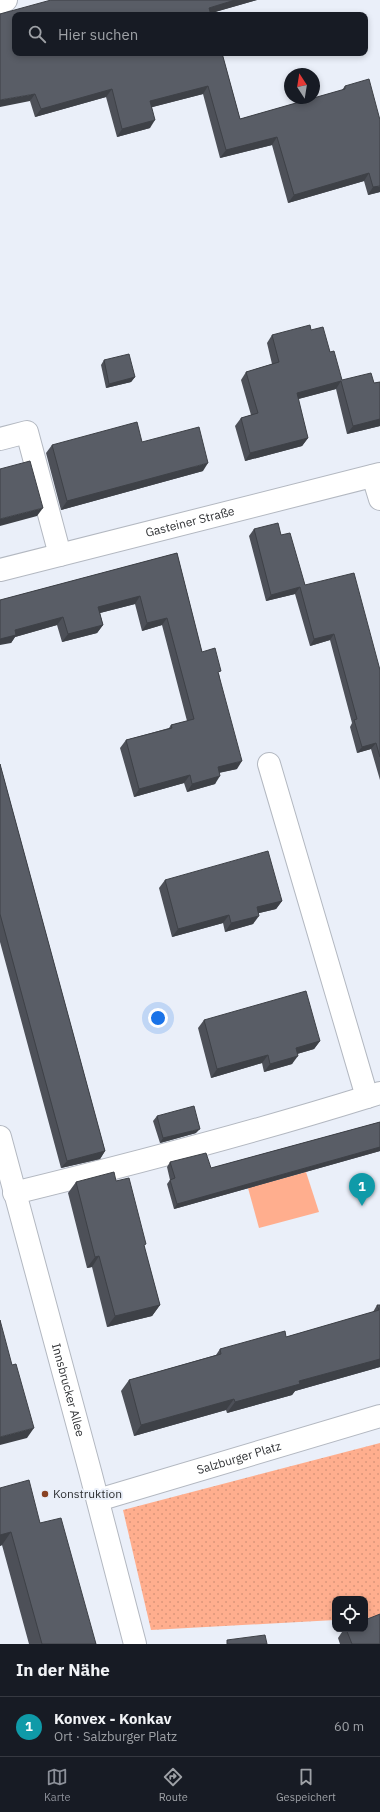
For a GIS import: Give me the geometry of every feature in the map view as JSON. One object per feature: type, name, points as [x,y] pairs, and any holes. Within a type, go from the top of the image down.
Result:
[{"type":"street","points":[[0,2],[6,0]]},
{"type":"street","points":[[0,439],[27,432],[60,555]]},
{"type":"street","points":[[377,475],[380,499]]},
{"type":"street","name":"Gasteiner Straße","points":[[0,570],[377,475]]},
{"type":"street","points":[[14,1193],[163,1156],[304,1117],[374,1095],[269,764]]},
{"type":"street","name":"Innsbrucker Allee","points":[[0,1139],[98,1500],[134,1644]]},
{"type":"street","name":"Salzburger Platz","points":[[98,1500],[380,1416]]},
{"type":"shaded area","points":[[306,1172],[319,1212],[259,1228],[248,1188]]},
{"type":"shaded area","points":[[380,1443],[380,1617],[368,1618],[368,1596],[332,1596],[332,1620],[151,1630],[123,1510]]},
{"type":"building","points":[[51,0],[235,0],[209,8],[210,12],[12,12],[12,56],[223,56],[240,119],[292,104],[320,104],[320,96],[345,89],[345,86],[369,79],[380,120],[380,186],[373,187],[369,173],[294,195],[277,137],[226,150],[208,86],[150,101],[155,120],[122,129],[112,89],[41,109],[35,94],[0,100],[0,14]]},
{"type":"building","points":[[310,325],[311,330],[323,327],[330,352],[334,351],[342,380],[371,373],[374,383],[380,382],[380,419],[353,426],[341,381],[297,393],[308,438],[250,453],[241,418],[258,413],[246,372],[279,362],[272,335]]},
{"type":"building","points":[[129,354],[135,377],[109,384],[104,360]]},
{"type":"building","points":[[137,422],[142,442],[199,427],[208,463],[67,501],[52,445]]},
{"type":"building","points":[[30,461],[43,508],[0,519],[0,469]]},
{"type":"building","points":[[278,523],[281,535],[290,533],[305,585],[354,573],[380,670],[380,757],[376,743],[362,747],[354,720],[357,719],[334,634],[314,639],[300,587],[271,595],[254,529]]},
{"type":"building","points":[[177,553],[202,652],[215,648],[221,671],[218,672],[242,761],[218,767],[220,776],[192,784],[190,775],[139,789],[126,740],[172,728],[171,725],[194,719],[167,618],[147,623],[140,596],[98,607],[103,625],[68,634],[63,617],[15,630],[16,635],[0,639],[0,600]]},
{"type":"building","points":[[0,764],[105,1151],[67,1161],[0,914]]},
{"type":"building","points":[[268,851],[282,901],[257,907],[259,916],[231,923],[229,915],[178,929],[165,880]]},
{"type":"building","points":[[306,991],[320,1041],[296,1048],[298,1056],[270,1064],[268,1055],[217,1069],[204,1020]]},
{"type":"building","points":[[194,1106],[200,1129],[163,1138],[157,1116]]},
{"type":"building","points":[[380,1122],[380,1147],[177,1204],[170,1180],[175,1178],[170,1162],[206,1153],[211,1168]]},
{"type":"building","points":[[114,1172],[116,1181],[129,1178],[146,1244],[144,1245],[160,1305],[115,1316],[99,1256],[95,1257],[76,1182]]},
{"type":"building","points":[[377,1305],[380,1305],[380,1359],[299,1381],[300,1384],[235,1402],[234,1399],[141,1425],[129,1380],[221,1354],[220,1349],[285,1331],[286,1337],[379,1310]]},
{"type":"building","points":[[0,1320],[12,1365],[16,1364],[34,1428],[0,1437]]},
{"type":"building","points":[[29,1480],[40,1523],[61,1518],[96,1644],[42,1644],[11,1532],[0,1535],[0,1488]]},
{"type":"building","points":[[380,1614],[380,1644],[352,1644],[347,1632],[368,1632],[368,1619]]},
{"type":"building","points":[[265,1635],[267,1644],[227,1644],[227,1640]]},
{"type":"place","name":"Konvex - Konkav","points":[[362,1206]]},
{"type":"place","name":"Konstruktion","points":[[45,1494]]}]
